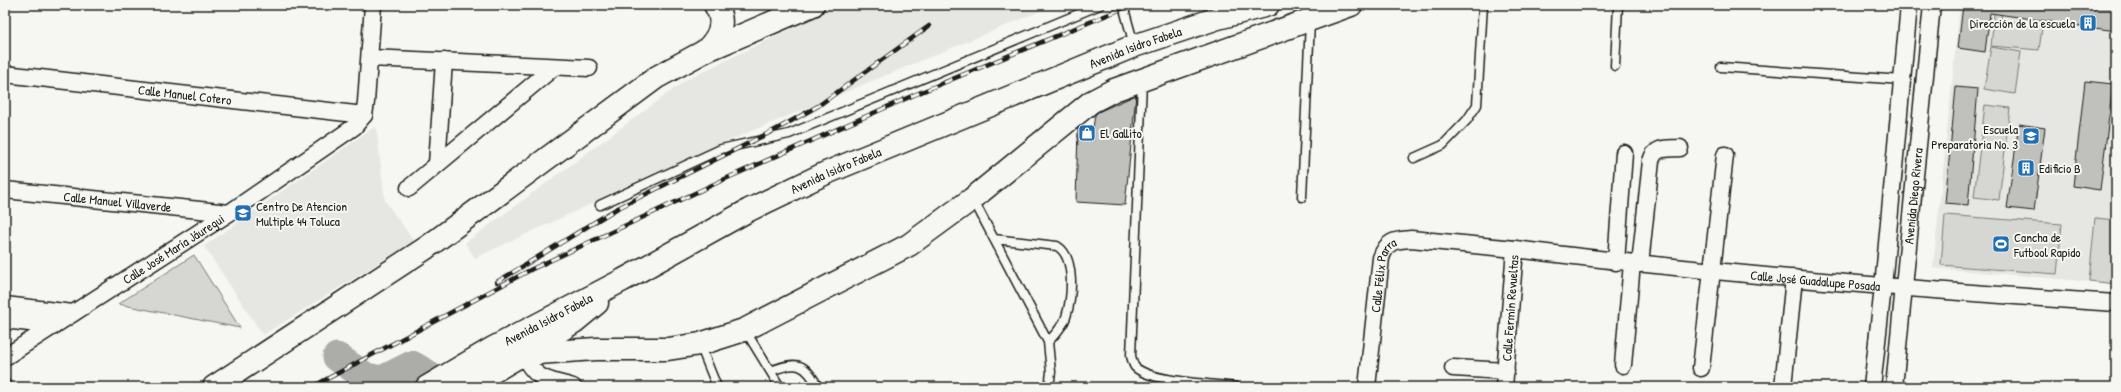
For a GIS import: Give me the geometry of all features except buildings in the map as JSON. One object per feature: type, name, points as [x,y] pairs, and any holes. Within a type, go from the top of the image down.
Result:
[{"type":"main road","points":[[705,51],[714,43],[720,33],[721,17],[715,5]]},
{"type":"main road","points":[[214,387],[426,248],[656,76],[705,51],[813,5]]},
{"type":"main road","points":[[1218,18],[1247,5]]},
{"type":"main road","name":"Avenida Isidro Fabela","points":[[427,387],[492,348],[623,280],[749,210],[826,173],[1134,46],[1218,18],[1268,5]]},
{"type":"main road","points":[[524,354],[596,349],[668,348],[700,344],[744,330],[892,255],[939,225],[1091,102],[1114,90],[1351,5]]},
{"type":"main road","name":"Avenida Isidro Fabela","points":[[467,387],[524,354],[574,322],[623,280]]},
{"type":"street","points":[[364,115],[370,58],[373,5]]},
{"type":"street","name":"Avenida Diego Rivera","points":[[1872,387],[1884,287],[1909,5]]},
{"type":"street","name":"Avenida Diego Rivera","points":[[1894,387],[1932,5]]},
{"type":"street","points":[[370,58],[589,68]]},
{"type":"street","points":[[437,164],[444,61]]},
{"type":"street","points":[[409,188],[554,67]]},
{"type":"street","name":"Calle Manuel Cotero","points":[[5,74],[364,115]]},
{"type":"street","name":"Calle José María Jáuregui","points":[[5,357],[229,213],[336,141],[354,127],[364,115]]},
{"type":"street","points":[[1623,365],[1650,161],[1653,154],[1658,149],[1680,148]]},
{"type":"street","points":[[1616,262],[1624,153]]},
{"type":"street","points":[[1701,368],[1725,155]]},
{"type":"street","name":"Calle Manuel Villaverde","points":[[5,190],[229,213]]},
{"type":"street","name":"Calle Félix Parra","points":[[1366,387],[1381,258],[1389,244],[1399,239],[1411,239],[1495,246]]},
{"type":"street","name":"Calle Fermín Revueltas","points":[[1495,246],[1515,249],[1505,379]]},
{"type":"street","name":"Calle José Guadalupe Posada","points":[[1515,249],[1616,262],[1903,289],[2116,303]]},
{"type":"street","points":[[1783,387],[1794,278]]},
{"type":"street","points":[[5,305],[74,313]]},
{"type":"street","points":[[5,320],[54,326]]},
{"type":"street","points":[[524,354],[531,370],[546,379],[573,387]]},
{"type":"street","points":[[1453,368],[1505,379]]},
{"type":"lane","points":[[600,205],[721,149],[789,134],[1100,5]]},
{"type":"lane","points":[[1123,5],[1134,46]]},
{"type":"lane","points":[[1414,158],[1443,145],[1467,120],[1477,104],[1483,5]]},
{"type":"lane","points":[[1615,66],[1618,5]]},
{"type":"lane","points":[[1302,197],[1310,20]]},
{"type":"lane","points":[[1722,67],[1902,80]]},
{"type":"lane","points":[[1142,80],[1130,356],[1134,367],[1144,373],[1164,379],[1236,387]]},
{"type":"lane","points":[[972,199],[1048,342],[1051,372],[1050,387]]},
{"type":"lane","points":[[994,239],[1057,246],[1063,250],[1069,259],[1069,303],[1066,318],[1048,342]]},
{"type":"lane","points":[[744,330],[780,387]]},
{"type":"lane","points":[[700,344],[717,387]]},
{"type":"lane","points":[[771,371],[785,365],[798,364],[811,375],[818,387]]},
{"type":"lane","points":[[5,383],[8,387]]},
{"type":"shaded area","points":[[839,5],[1055,5],[713,147],[475,258],[465,243],[686,80]]},
{"type":"shaded area","name":"Escuela Preparatoria No. 3","points":[[1960,5],[2116,5],[2116,284],[1933,268]]},
{"type":"shaded area","points":[[1995,5],[2003,5],[2001,19],[2042,28],[2039,50],[1991,46]]},
{"type":"shaded area","points":[[1991,47],[2021,52],[2015,94],[1984,89]]},
{"type":"shaded area","points":[[1985,105],[2010,108],[1999,200],[1974,197]]},
{"type":"shaded area","points":[[376,126],[385,201],[414,241],[263,335],[204,246]]},
{"type":"shaded area","name":"Cancha de Futbool Rapido","points":[[1945,215],[2062,224],[2057,274],[1941,265]]},
{"type":"shaded area","points":[[2095,218],[2116,220],[2116,284],[2089,281]]},
{"type":"shaded area","points":[[194,255],[240,328],[118,304]]},
{"type":"waterway","points":[[337,357],[366,377],[382,380],[412,365],[426,373]]},
{"type":"railway","points":[[312,387],[532,269],[725,179],[914,95],[1131,5]]},
{"type":"railway","points":[[497,282],[616,209],[777,129],[818,106],[929,26]]},
{"type":"place","name":"Dirección de la escuela","points":[[2088,23]]},
{"type":"place","name":"El Gallito","points":[[1087,133]]},
{"type":"place","name":"Escuela Preparatoria No. 3","points":[[2031,136]]},
{"type":"place","name":"Edificio B","points":[[2026,168]]},
{"type":"place","name":"Centro De Atencion Multiple 44 Toluca","points":[[243,213]]},
{"type":"place","name":"Cancha de Futbool Rapido","points":[[2001,244]]}]
